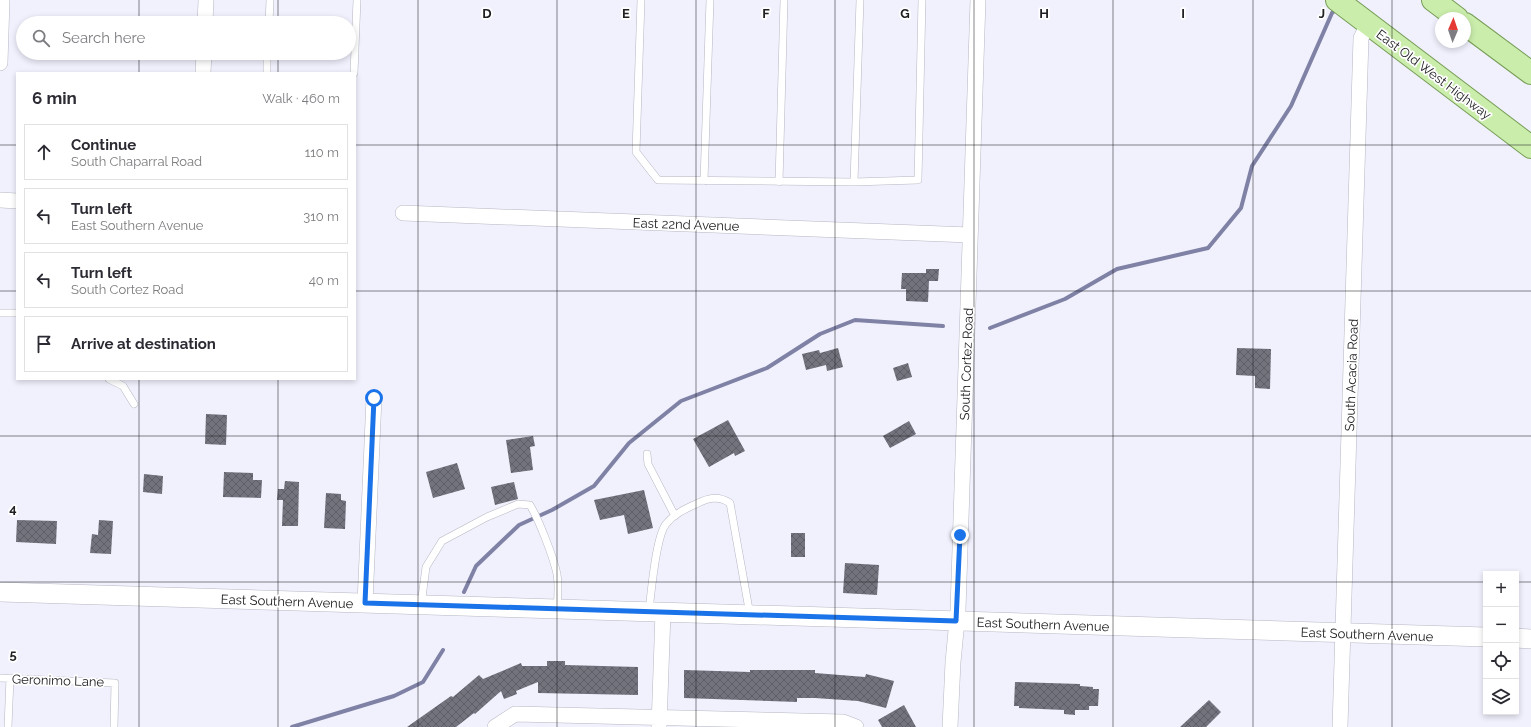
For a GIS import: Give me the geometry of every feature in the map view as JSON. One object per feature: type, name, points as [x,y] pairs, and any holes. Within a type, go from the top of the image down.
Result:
[{"type":"main road","points":[[1433,0],[1449,12]]},
{"type":"main road","name":"East Old West Highway","points":[[1343,5],[1531,147]]},
{"type":"main road","points":[[1471,28],[1531,73]]},
{"type":"street","points":[[0,63],[2,0]]},
{"type":"street","points":[[205,16],[206,0]]},
{"type":"street","name":"South Cortez Road","points":[[950,727],[958,602],[978,0]]},
{"type":"street","name":"South Acacia Road","points":[[1340,727],[1361,38],[1368,24]]},
{"type":"street","points":[[203,72],[204,60]]},
{"type":"street","points":[[0,200],[16,201]]},
{"type":"street","name":"East 22nd Avenue","points":[[402,213],[970,235]]},
{"type":"street","points":[[365,603],[374,398]]},
{"type":"street","name":"East Southern Avenue","points":[[0,592],[1483,637]]},
{"type":"street","points":[[656,612],[659,722]]},
{"type":"street","points":[[1519,638],[1531,638]]},
{"type":"street","points":[[496,727],[515,714],[659,722],[843,722],[856,727]]},
{"type":"lane","points":[[269,16],[270,0]]},
{"type":"lane","points":[[356,36],[358,0]]},
{"type":"lane","points":[[641,0],[636,152],[658,180],[779,182],[918,180],[922,0]]},
{"type":"lane","points":[[704,181],[710,0]]},
{"type":"lane","points":[[779,182],[784,0]]},
{"type":"lane","points":[[854,182],[860,0]]},
{"type":"lane","points":[[266,72],[267,60]]},
{"type":"lane","points":[[354,72],[355,60]]},
{"type":"lane","points":[[0,313],[16,313]]},
{"type":"lane","points":[[111,380],[123,386],[134,404]]},
{"type":"lane","points":[[648,454],[648,464],[675,516]]},
{"type":"lane","points":[[656,612],[655,561],[665,525],[682,510],[706,499],[722,498],[730,503],[750,615]]},
{"type":"lane","points":[[421,605],[426,567],[442,541],[487,517],[518,504],[530,505],[536,514],[557,574],[557,609]]},
{"type":"lane","name":"Geronimo Lane","points":[[0,678],[115,683],[114,727]]},
{"type":"lane","points":[[8,727],[10,678]]},
{"type":"building","points":[[926,269],[939,269],[938,281],[929,281],[928,302],[906,301],[906,289],[901,289],[902,273],[926,273]]},
{"type":"building","points":[[838,348],[843,367],[827,371],[826,365],[806,370],[802,354],[819,350],[820,353]]},
{"type":"building","points":[[1237,348],[1271,349],[1270,389],[1255,388],[1255,376],[1236,375]]},
{"type":"building","points":[[908,363],[912,377],[897,381],[893,368]]},
{"type":"building","points":[[206,414],[227,415],[226,445],[205,444]]},
{"type":"building","points":[[728,420],[745,451],[735,456],[734,453],[709,467],[693,439]]},
{"type":"building","points":[[909,421],[916,434],[890,448],[883,436]]},
{"type":"building","points":[[533,436],[535,446],[530,447],[533,470],[511,473],[506,440]]},
{"type":"building","points":[[457,463],[465,489],[433,498],[426,472]]},
{"type":"building","points":[[224,472],[253,473],[253,480],[262,480],[261,498],[223,497]]},
{"type":"building","points":[[144,474],[163,476],[162,494],[143,492]]},
{"type":"building","points":[[285,481],[299,482],[298,526],[282,526],[283,500],[277,500],[278,489],[284,489]]},
{"type":"building","points":[[514,482],[518,499],[495,505],[491,487]]},
{"type":"building","points":[[644,490],[653,528],[628,534],[624,515],[600,520],[594,500]]},
{"type":"building","points":[[326,493],[341,494],[341,500],[346,501],[345,529],[324,528]]},
{"type":"building","points":[[17,520],[57,521],[56,544],[16,542]]},
{"type":"building","points":[[99,520],[113,521],[111,554],[90,553],[92,534],[98,535]]},
{"type":"building","points":[[791,533],[805,533],[805,557],[791,557]]},
{"type":"building","points":[[845,563],[879,565],[877,595],[843,593]]},
{"type":"building","points":[[547,661],[565,661],[565,665],[638,667],[638,695],[538,693],[538,682],[516,691],[517,694],[504,699],[501,691],[475,714],[474,713],[456,727],[407,727],[451,696],[453,697],[479,675],[483,679],[521,663],[522,666],[547,666]]},
{"type":"building","points":[[684,670],[750,672],[750,670],[815,670],[815,673],[865,677],[866,674],[894,681],[886,708],[858,701],[815,698],[797,698],[797,702],[684,698]]},
{"type":"building","points":[[1015,682],[1080,684],[1080,686],[1093,687],[1093,689],[1099,689],[1098,706],[1089,706],[1089,710],[1075,710],[1075,715],[1064,714],[1064,710],[1019,708],[1019,706],[1014,706]]},
{"type":"building","points":[[1209,700],[1221,712],[1206,727],[1180,727]]},
{"type":"building","points":[[904,705],[916,727],[882,727],[878,720]]},
{"type":"waterway","points":[[990,328],[1065,299],[1117,269],[1208,248],[1241,208],[1252,166],[1291,106],[1332,13],[1337,8]]},
{"type":"waterway","points":[[464,592],[476,566],[519,525],[552,510],[594,486],[629,443],[681,401],[767,368],[820,334],[855,320],[943,326]]},
{"type":"waterway","points":[[292,727],[394,696],[423,682],[443,650]]},
{"type":"route","points":[[374,398],[365,603],[956,621],[958,610],[960,535]]}]
